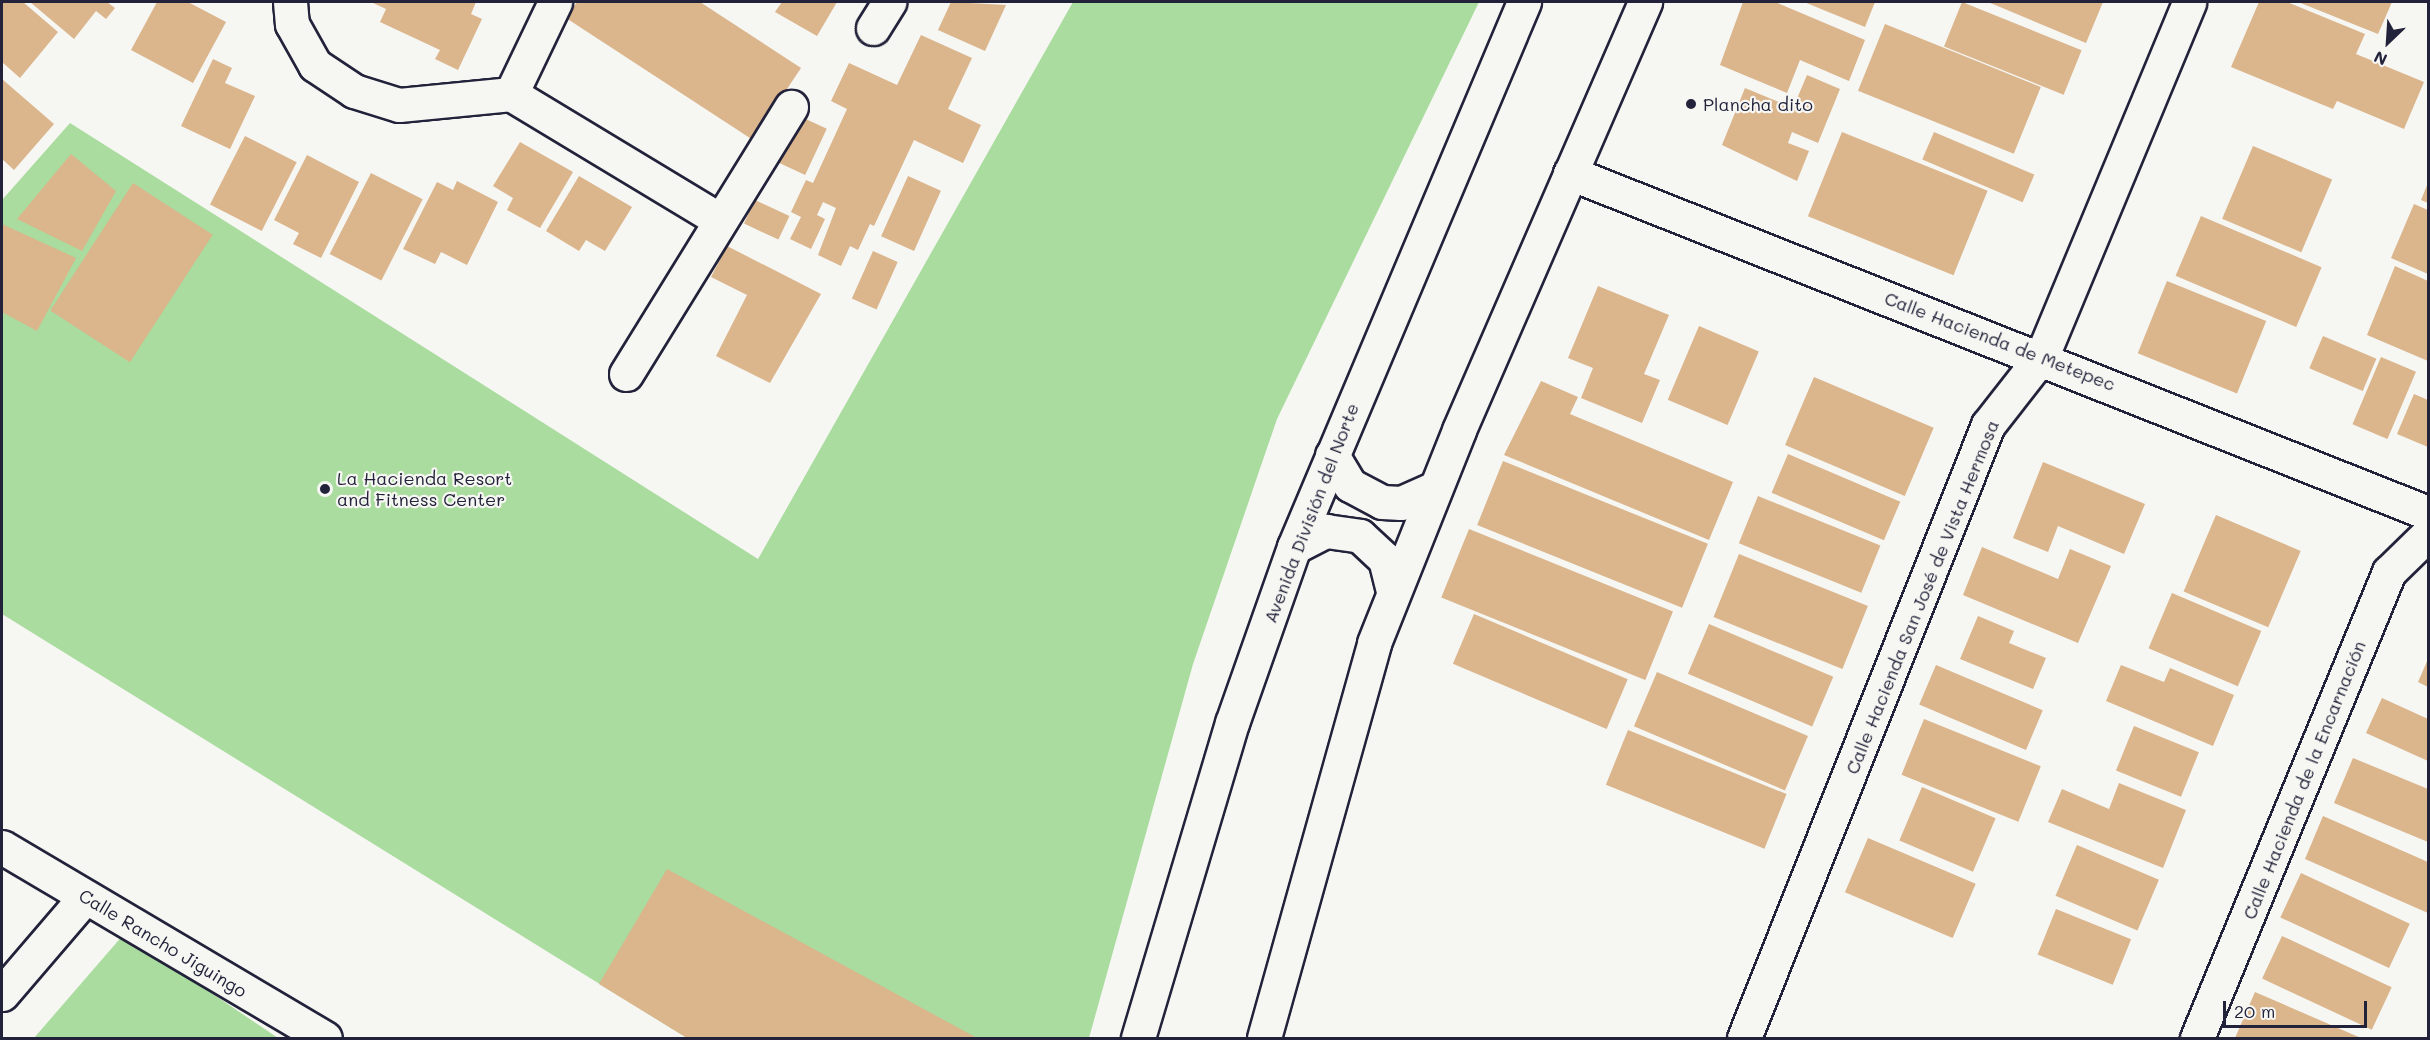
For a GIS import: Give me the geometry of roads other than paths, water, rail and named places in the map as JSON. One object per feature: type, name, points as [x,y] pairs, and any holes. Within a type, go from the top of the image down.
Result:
[{"type":"street","points":[[290,2],[292,24],[315,66],[354,91],[399,105],[511,94],[720,220]]},
{"type":"street","points":[[511,94],[555,2]]},
{"type":"street","name":"Avenida División del Norte","points":[[1138,1038],[1232,723],[1294,547],[1524,2]]},
{"type":"street","points":[[1264,1038],[1327,799],[1394,592],[1435,488],[1645,2]]},
{"type":"street","name":"Calle Hacienda San José de Vista Hermosa","points":[[1744,1038],[1988,425],[2042,356],[2189,2]]},
{"type":"street","points":[[626,374],[790,107]]},
{"type":"street","name":"Calle Hacienda de Metepec","points":[[1570,172],[2042,356],[2428,513]]},
{"type":"street","points":[[1332,455],[1350,485],[1382,502],[1401,503],[1435,488]]},
{"type":"street","points":[[1294,547],[1326,531],[1360,536],[1385,559],[1394,592]]},
{"type":"street","name":"Calle Hacienda de la Encarnación","points":[[2197,1038],[2389,572],[2428,534]]},
{"type":"street","name":"Calle Rancho Jiguingo","points":[[2,848],[325,1038]]},
{"type":"street","points":[[2,994],[85,897]]},
{"type":"place","name":"Plancha dito","points":[[1691,104]]},
{"type":"place","name":"La Hacienda Resort and Fitness Center","points":[[325,489]]}]
